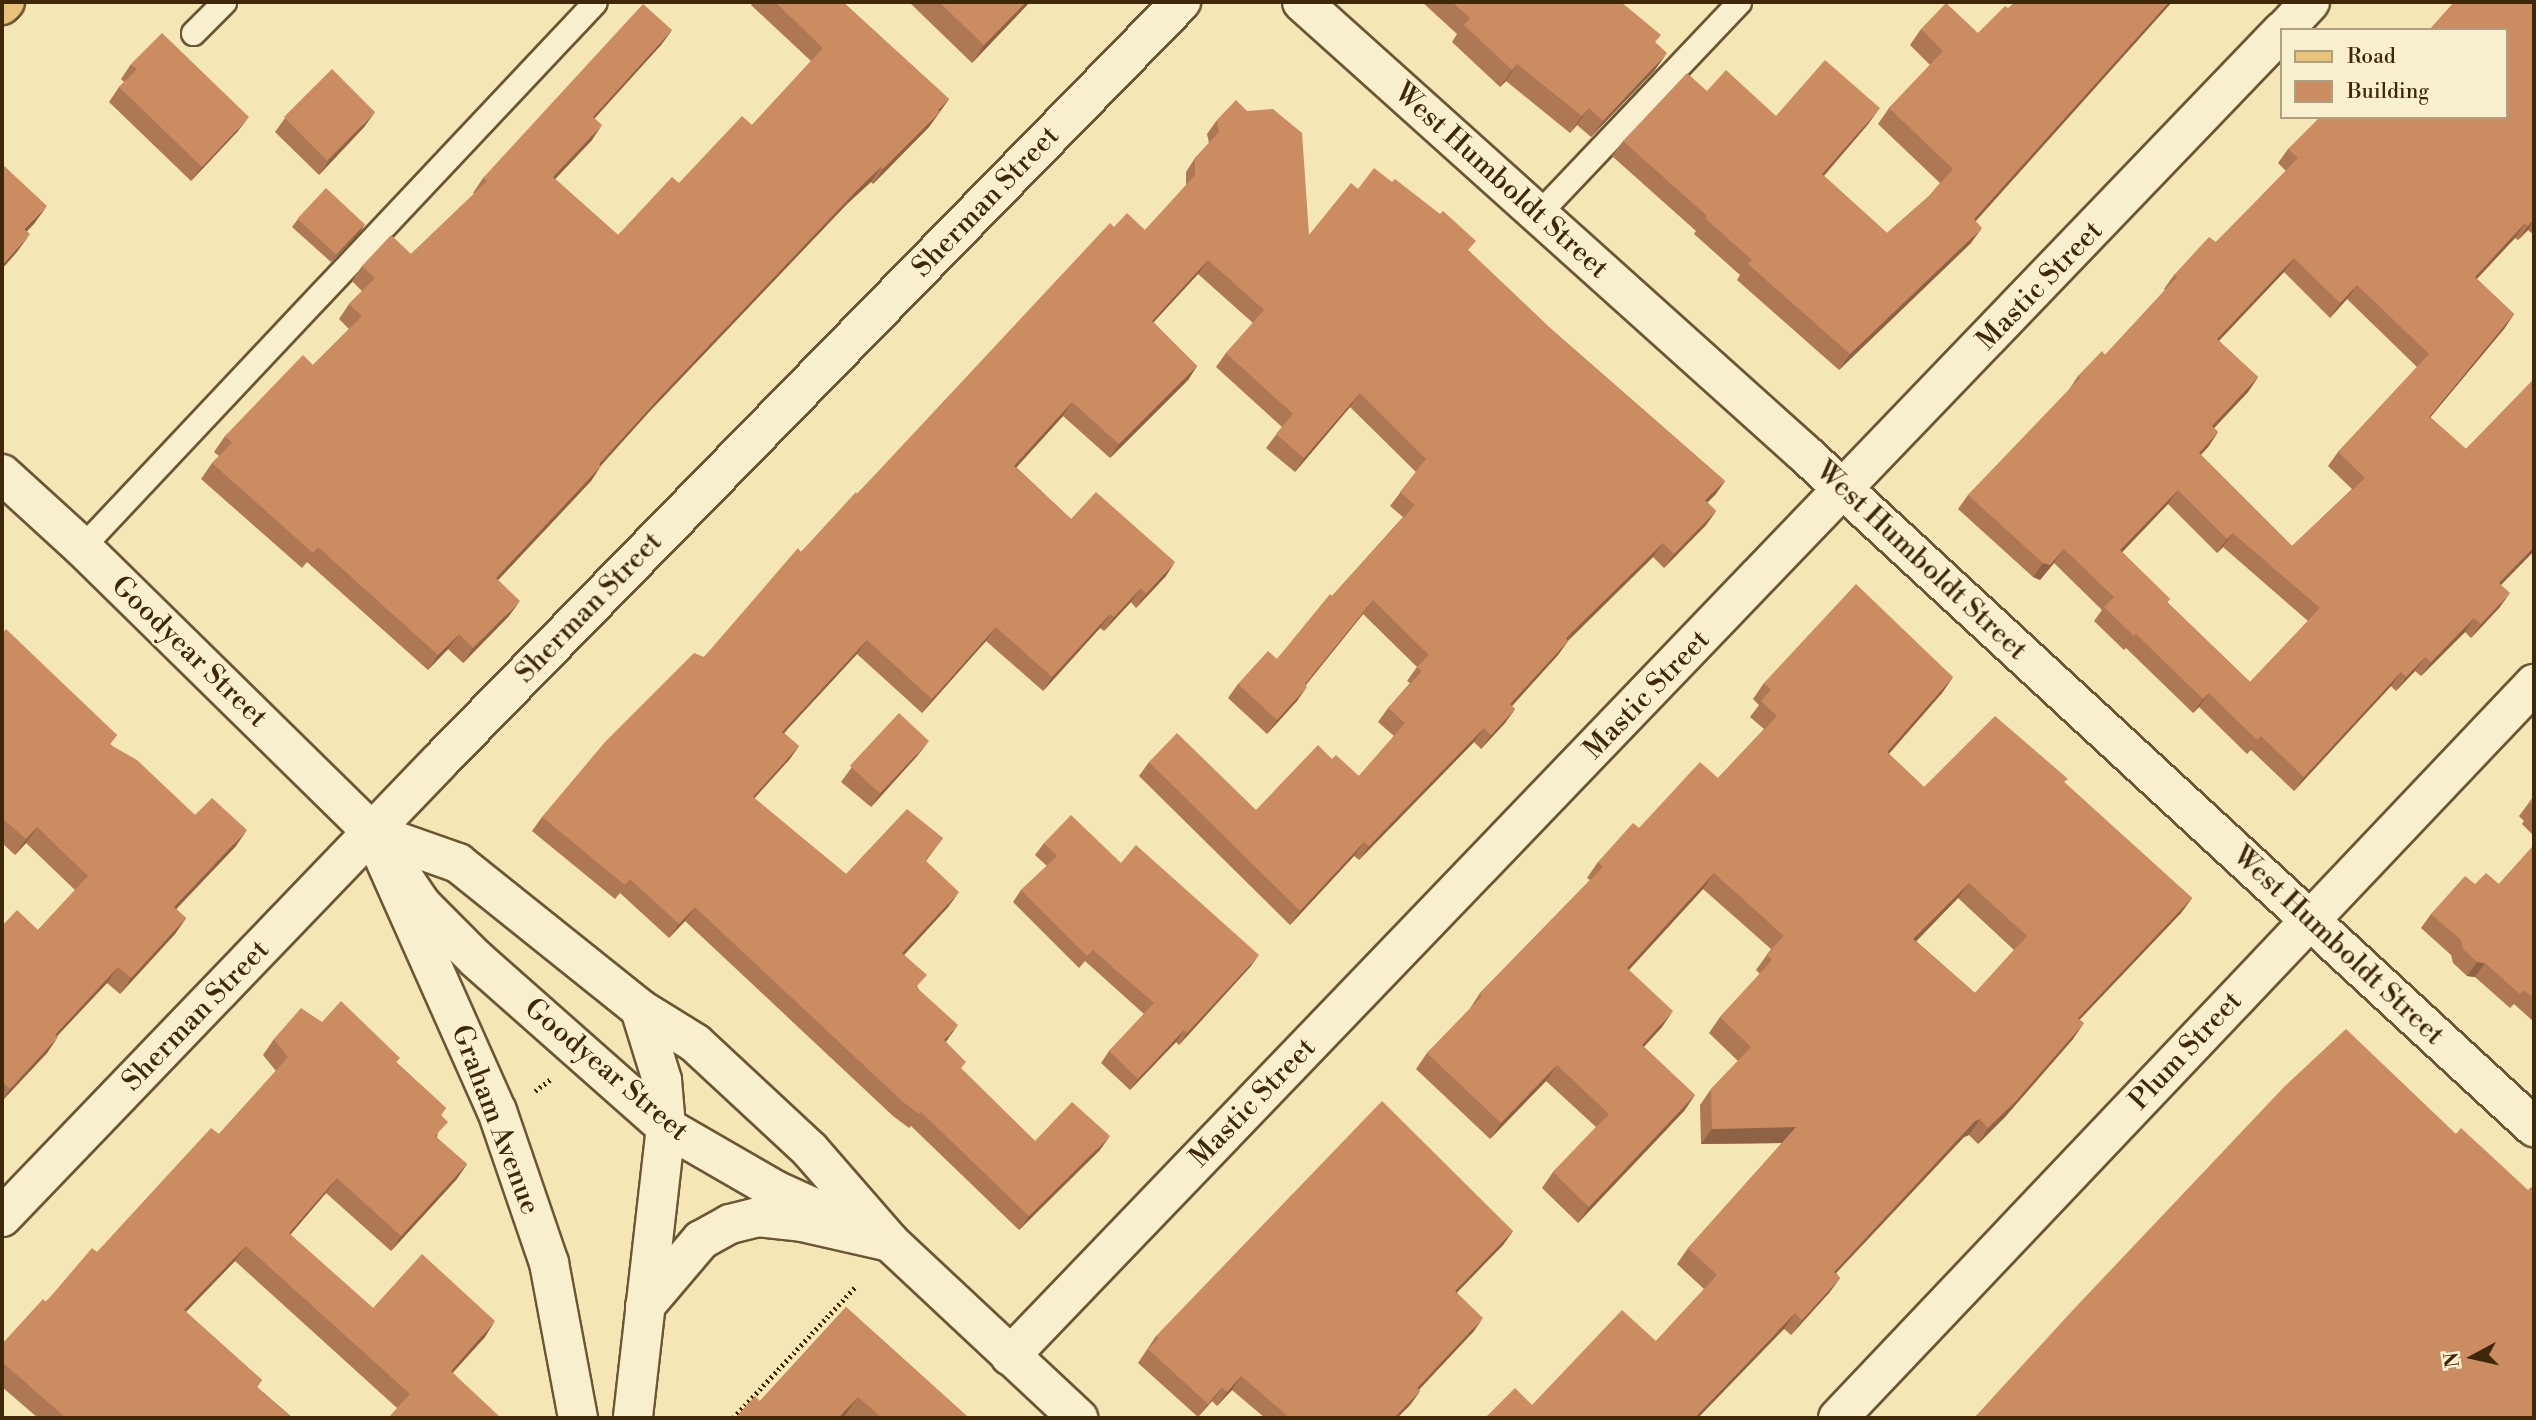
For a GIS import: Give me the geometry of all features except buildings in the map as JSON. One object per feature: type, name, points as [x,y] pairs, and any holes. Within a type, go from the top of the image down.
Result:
[{"type":"street","name":"Sherman Street","points":[[2,1217],[449,751],[1181,2]]},
{"type":"street","name":"West Humboldt Street","points":[[1302,2],[1844,490],[2534,1127]]},
{"type":"street","name":"Mastic Street","points":[[2286,28],[2311,2]]},
{"type":"street","name":"Mastic Street","points":[[1010,1356],[2280,34]]},
{"type":"street","name":"Goodyear Street","points":[[2,474],[82,547],[373,833],[421,904],[476,959],[666,1127],[775,1190],[890,1242]]},
{"type":"street","name":"Plum Street","points":[[1838,1418],[2534,684]]},
{"type":"street","name":"Goodyear Street","points":[[373,833],[458,863],[640,1009],[695,1043],[810,1150],[890,1242],[1078,1418]]},
{"type":"street","name":"Graham Avenue","points":[[373,833],[497,1111],[549,1263],[578,1418]]},
{"type":"street","points":[[633,1418],[666,1127],[662,1080],[640,1009]]},
{"type":"street","points":[[645,1306],[701,1240],[739,1221],[758,1217],[802,1222],[890,1242]]},
{"type":"lane","points":[[193,33],[224,2]]},
{"type":"lane","points":[[82,547],[595,2]]},
{"type":"lane","points":[[1538,214],[1739,2]]},
{"type":"path","points":[[527,1097],[551,1079]]},
{"type":"path","points":[[733,1418],[856,1286]]}]
